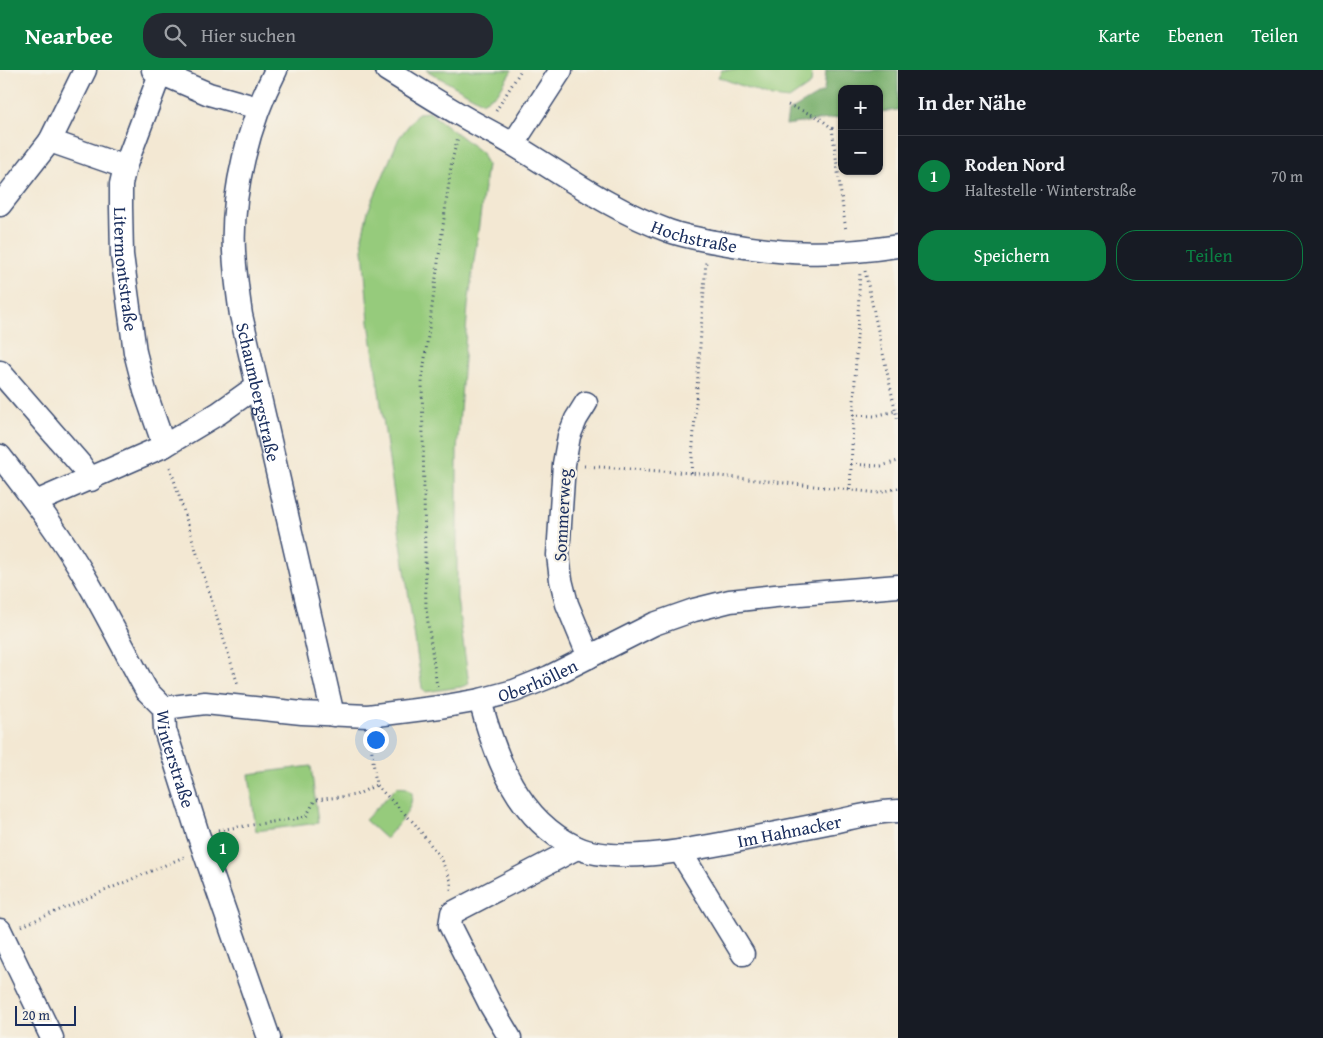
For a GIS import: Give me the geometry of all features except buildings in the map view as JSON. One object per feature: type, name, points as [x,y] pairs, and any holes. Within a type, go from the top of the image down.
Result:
[{"type":"street","points":[[0,205],[50,142],[85,70]]},
{"type":"street","name":"Schaumbergstraße","points":[[276,70],[258,108],[249,138],[241,175],[234,249],[241,316],[333,715]]},
{"type":"street","name":"Hochstraße","points":[[387,70],[513,144],[588,192],[627,214],[671,232],[708,241],[781,252],[818,254],[861,252],[898,246]]},
{"type":"street","points":[[513,144],[561,70]]},
{"type":"street","points":[[156,72],[227,101],[258,108]]},
{"type":"street","name":"Litermontstraße","points":[[156,72],[125,167],[121,207],[122,255],[135,352],[145,391],[164,446]]},
{"type":"street","points":[[50,142],[125,167]]},
{"type":"street","points":[[0,372],[80,464],[91,480]]},
{"type":"street","points":[[36,502],[91,480],[164,446],[219,413],[257,386]]},
{"type":"street","name":"Sommerweg","points":[[586,403],[576,419],[569,436],[564,464],[558,555],[561,580],[567,604],[590,657]]},
{"type":"street","name":"Winterstraße","points":[[0,456],[36,502],[89,583],[147,691],[164,708],[165,730],[200,841],[269,1038]]},
{"type":"street","name":"Oberhöllen","points":[[164,708],[205,703],[333,715],[368,716],[440,707],[480,700],[549,677],[654,624],[694,610],[730,601],[898,586]]},
{"type":"street","name":"Im Hahnacker","points":[[480,700],[490,739],[511,785],[530,812],[551,832],[577,848],[601,854],[628,855],[680,852],[898,811]]},
{"type":"street","points":[[510,1038],[490,1006],[450,925],[452,913],[577,848]]},
{"type":"street","points":[[680,852],[743,954]]},
{"type":"street","points":[[1,932],[52,1038]]},
{"type":"path","points":[[440,707],[426,608],[422,380],[452,160],[473,122],[494,113],[521,70]]},
{"type":"path","points":[[788,105],[818,117],[832,128],[844,230],[861,252],[898,422]]},
{"type":"path","points":[[691,473],[708,241]]},
{"type":"path","points":[[850,490],[861,252]]},
{"type":"path","points":[[853,415],[874,416],[896,411]]},
{"type":"path","points":[[164,446],[244,707]]},
{"type":"path","points":[[851,464],[881,466],[898,461]]},
{"type":"path","points":[[564,464],[691,473],[879,493],[898,488]]},
{"type":"path","points":[[368,716],[376,785],[414,824],[440,857],[451,881],[452,913]]},
{"type":"path","points":[[1,932],[200,841],[306,817],[315,800],[356,795],[376,785]]},
{"type":"green space","points":[[426,70],[512,70],[498,93],[482,102]]},
{"type":"green space","points":[[722,70],[812,70],[811,84],[789,99],[772,97],[718,77]]},
{"type":"green space","points":[[826,70],[898,70],[898,110],[883,112],[883,85],[838,85],[838,118],[786,125],[788,112],[824,91]]},
{"type":"green space","points":[[429,112],[482,153],[487,165],[468,306],[457,450],[457,599],[469,684],[461,687],[425,692],[422,688],[369,322],[362,237],[368,211],[399,138],[418,113]]},
{"type":"green space","points":[[311,766],[318,823],[256,831],[249,774]]},
{"type":"green space","points":[[397,787],[407,788],[412,793],[412,800],[404,818],[386,839],[365,820]]},
{"type":"place","name":"Roden Nord","points":[[223,873]]}]
